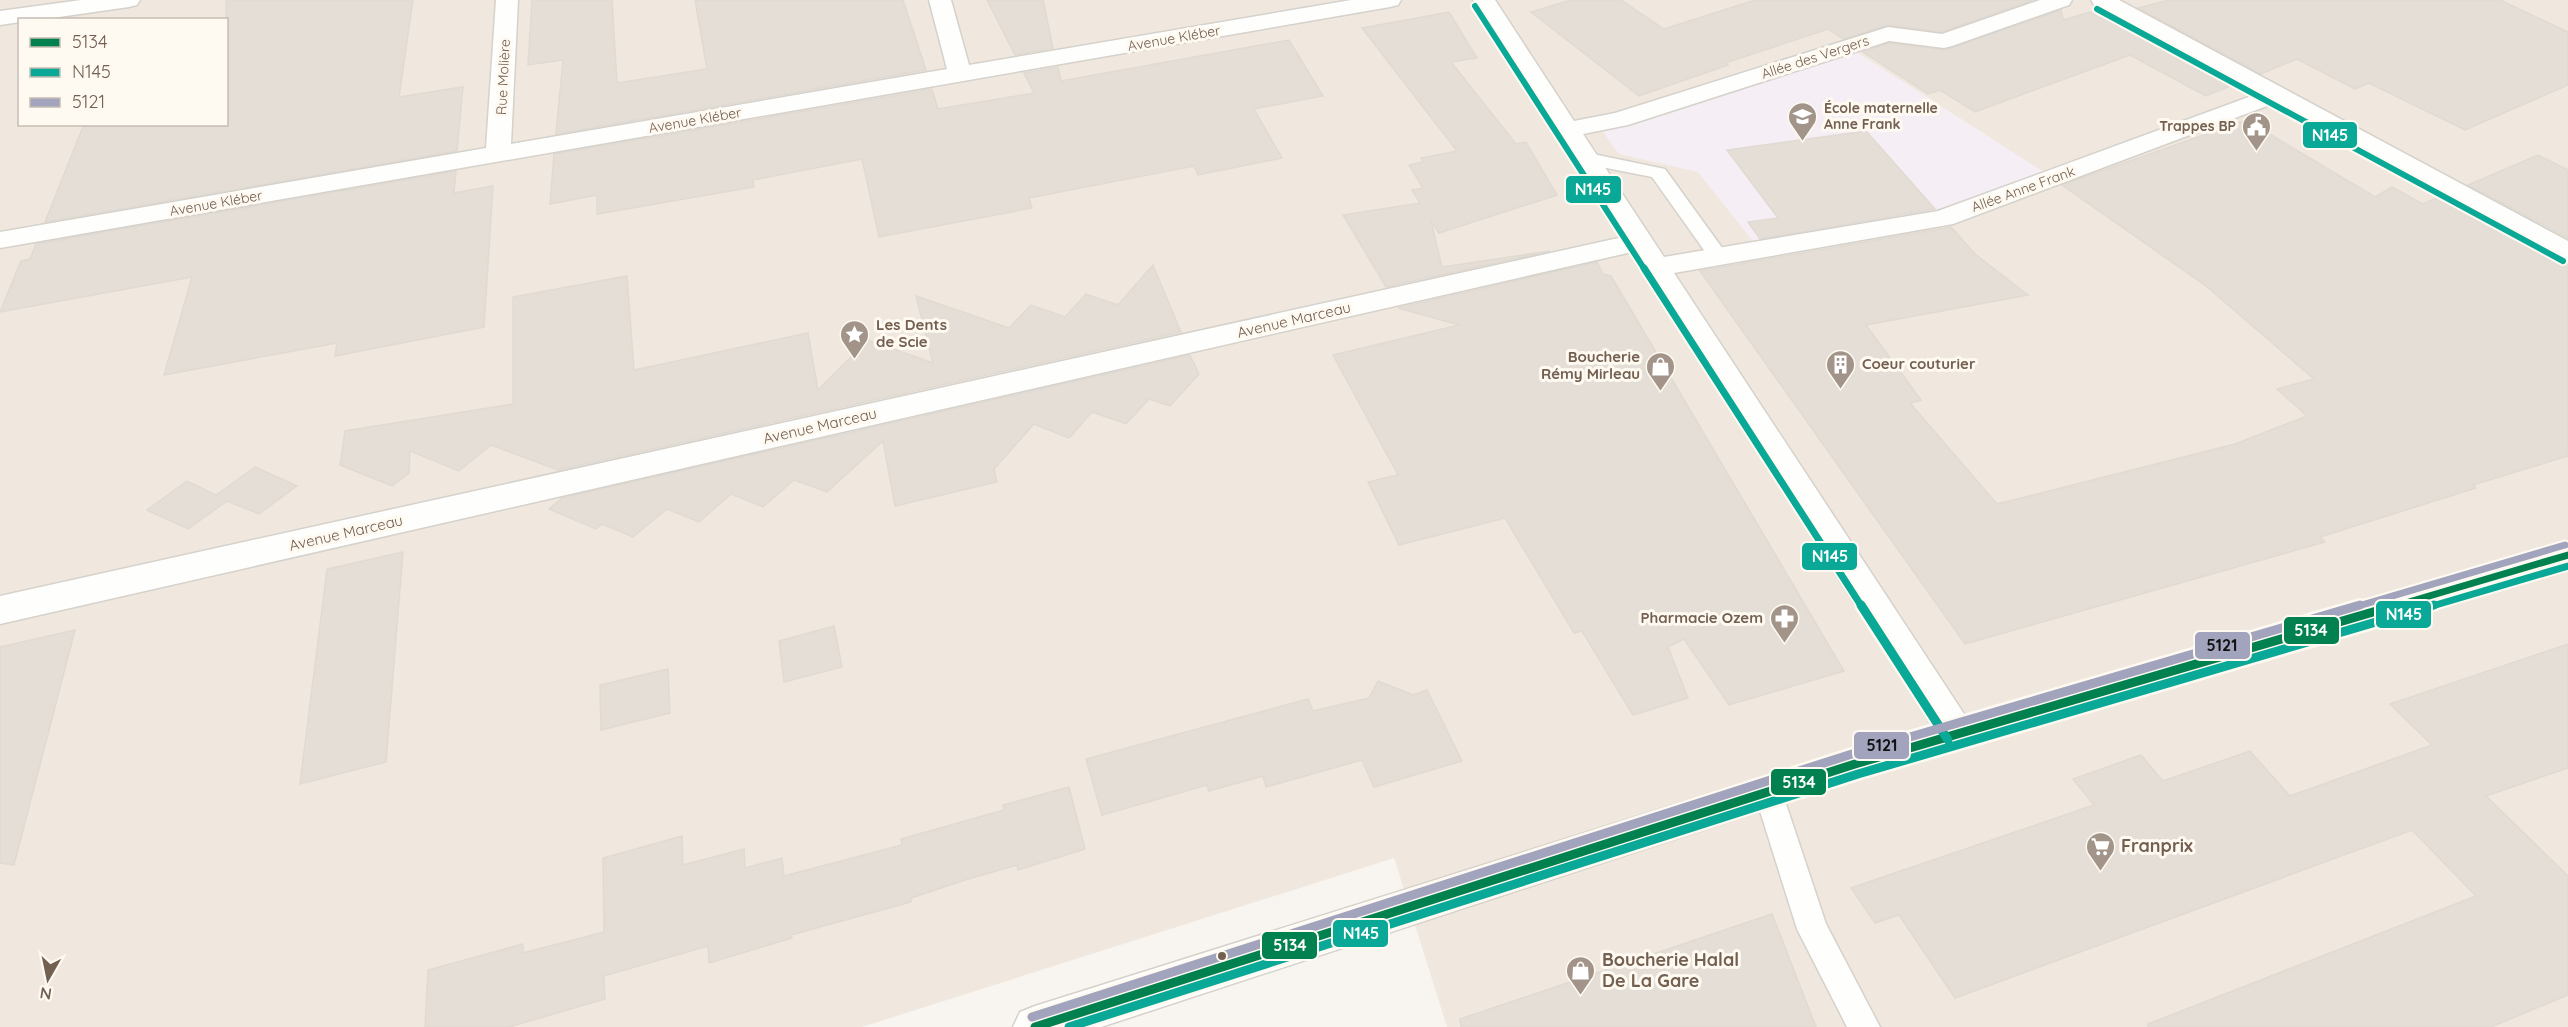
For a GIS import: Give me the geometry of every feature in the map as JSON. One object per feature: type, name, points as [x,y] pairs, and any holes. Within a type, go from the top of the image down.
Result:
[{"type":"street","points":[[0,18],[129,0]]},
{"type":"street","name":"Rue Molière","points":[[498,154],[507,0]]},
{"type":"street","points":[[940,0],[960,75]]},
{"type":"street","name":"Avenue Kléber","points":[[0,240],[1390,0]]},
{"type":"street","points":[[1484,0],[1957,734]]},
{"type":"street","name":"Allée des Vergers","points":[[1569,129],[1619,120],[1888,34],[1944,40],[2061,0]]},
{"type":"street","points":[[2102,0],[2568,252]]},
{"type":"street","name":"Allée Anne Frank","points":[[1657,267],[1944,218],[2278,94]]},
{"type":"street","name":"Avenue Marceau","points":[[0,610],[1640,242]]},
{"type":"street","points":[[1035,1027],[1768,792],[1957,734],[2568,555]]},
{"type":"lane","points":[[1588,159],[1658,173],[1718,256]]},
{"type":"lane","points":[[1768,792],[1812,929],[1864,1027]]},
{"type":"shaded area","points":[[0,0],[2568,0],[2568,1027],[1447,1027],[1394,858],[862,1027],[0,1027]]},
{"type":"shaded area","name":"École maternelle Anne Frank","points":[[1852,49],[2047,174],[1942,214],[1756,245],[1698,172],[1619,154],[1601,129]]},
{"type":"building","points":[[226,0],[413,0],[399,97],[463,87],[457,151],[45,222],[83,126],[228,126],[228,18],[226,18]]},
{"type":"building","points":[[532,0],[612,0],[617,83],[707,69],[695,0],[903,0],[926,70],[556,134],[563,60],[528,65]]},
{"type":"building","points":[[987,0],[1043,0],[1053,48],[1015,55]]},
{"type":"building","points":[[1571,0],[1621,0],[1664,29],[1755,0],[2033,0],[1942,32],[1888,25],[1843,39],[1828,29],[1725,63],[1728,65],[1639,96],[1531,12]]},
{"type":"building","points":[[2169,0],[2500,0],[2568,32],[2568,85],[2465,130],[2369,83],[2355,89],[2297,59],[2261,74],[2138,8]]},
{"type":"building","points":[[2061,10],[2063,20],[2090,12],[2100,18],[2108,15],[2235,84],[2206,96],[2130,55],[1975,112],[1940,90],[1928,94],[1863,52],[1889,43],[1945,50]]},
{"type":"building","points":[[1449,12],[1477,58],[1451,62],[1516,144],[1526,142],[1557,195],[1439,233],[1431,221],[1442,267],[1550,251],[1386,287],[1343,215],[1420,203],[1412,190],[1423,188],[1409,165],[1423,162],[1421,158],[1457,151],[1362,28]]},
{"type":"building","points":[[1289,40],[1323,96],[1254,109],[1282,158],[1198,175],[1194,166],[1029,198],[1032,208],[879,237],[862,159],[753,180],[754,187],[597,214],[597,195],[550,204],[554,154],[932,89],[938,109],[1034,93],[1024,73],[1058,67],[1061,81]]},
{"type":"building","points":[[2246,120],[2375,197],[2392,187],[2423,204],[2441,196],[2557,260],[2568,263],[2568,456],[2473,485],[2476,488],[2320,537],[2325,542],[1965,644],[1700,271],[1951,227],[1975,254],[2028,295],[1866,325],[1921,400],[1910,403],[1997,504],[2235,444],[2307,416],[2277,389],[2314,379],[2206,286],[2062,185]]},
{"type":"building","points":[[1866,131],[1935,209],[1760,239],[1748,222],[1778,218],[1727,150]]},
{"type":"building","points":[[2538,155],[2568,170],[2568,238],[2468,185]]},
{"type":"building","points":[[456,171],[454,193],[493,186],[484,327],[335,356],[337,343],[164,375],[192,277],[0,312],[21,261],[30,259],[36,244]]},
{"type":"building","points":[[1597,262],[1603,274],[1611,276],[1844,671],[1729,705],[1684,639],[1668,647],[1688,698],[1633,715],[1582,631],[1574,633],[1505,518],[1399,545],[1368,482],[1398,475],[1333,355],[1459,325],[1398,308]]},
{"type":"building","points":[[1153,265],[1181,332],[558,470],[491,445],[459,471],[410,451],[409,473],[392,486],[340,465],[345,431],[513,404],[513,297],[627,276],[634,370],[808,333],[818,390],[868,340],[933,363],[916,296],[1009,328],[1031,305],[1065,317],[1086,294],[1118,305]]},
{"type":"building","points":[[1190,355],[1199,374],[1170,406],[1149,399],[1126,424],[1092,412],[1069,438],[1034,424],[994,469],[997,482],[895,506],[883,441],[827,492],[794,480],[763,507],[731,494],[699,522],[667,509],[633,537],[602,524],[596,529],[549,509],[562,498]]},
{"type":"building","points":[[255,467],[297,486],[259,514],[227,501],[188,529],[147,510],[187,481],[216,495]]},
{"type":"building","points":[[403,552],[386,762],[300,784],[327,569]]},
{"type":"building","points":[[834,626],[842,667],[784,682],[779,641]]},
{"type":"building","points":[[75,630],[14,865],[0,863],[0,647]]},
{"type":"building","points":[[2568,644],[2568,768],[2486,796],[2568,876],[2568,995],[2491,1027],[2148,1027],[2148,1024],[2476,896],[2412,830],[1955,998],[1899,915],[1875,923],[1851,888],[2094,805],[2073,779],[2141,755],[2163,781],[2250,751],[2290,796],[2432,745],[2390,704]]},
{"type":"building","points":[[668,669],[670,713],[601,730],[600,685]]},
{"type":"building","points":[[1378,681],[1413,695],[1427,690],[1462,761],[1374,787],[1362,760],[1266,787],[1263,776],[1209,791],[1207,785],[1102,815],[1086,759],[1308,699],[1313,711],[1369,698]]},
{"type":"building","points":[[1069,787],[1085,849],[1018,870],[1017,865],[965,880],[911,898],[911,902],[791,935],[792,938],[709,963],[708,946],[604,976],[605,999],[509,1027],[425,1027],[428,970],[523,944],[523,953],[604,932],[603,858],[682,836],[683,865],[744,849],[745,868],[782,858],[784,876],[902,845],[901,839],[1004,810],[1003,805]]},
{"type":"building","points":[[1772,914],[1816,1027],[1461,1027],[1460,1019]]},
{"type":"transit line","name":"N145","points":[[1475,6],[1948,740]]},
{"type":"transit line","name":"N145","points":[[2097,9],[2563,261]]},
{"type":"transit line","name":"5121","points":[[1032,1017],[1852,754],[2565,545]]},
{"type":"transit line","name":"5134","points":[[1035,1027],[1855,764],[2568,555]]},
{"type":"transit line","name":"N145","points":[[1069,1027],[1858,774],[2568,566]]},
{"type":"place","name":"École maternelle Anne Frank","points":[[1803,142]]},
{"type":"place","name":"Trappes BP","points":[[2257,152]]},
{"type":"place","name":"Les Dents de Scie","points":[[855,360]]},
{"type":"place","name":"Coeur couturier","points":[[1841,390]]},
{"type":"place","name":"Boucherie Rémy Mirleau","points":[[1661,392]]},
{"type":"place","name":"Pharmacie Ozem","points":[[1784,644]]},
{"type":"place","name":"Franprix","points":[[2100,872]]},
{"type":"place","name":"Boucherie Halal De La Gare","points":[[1581,996]]}]
